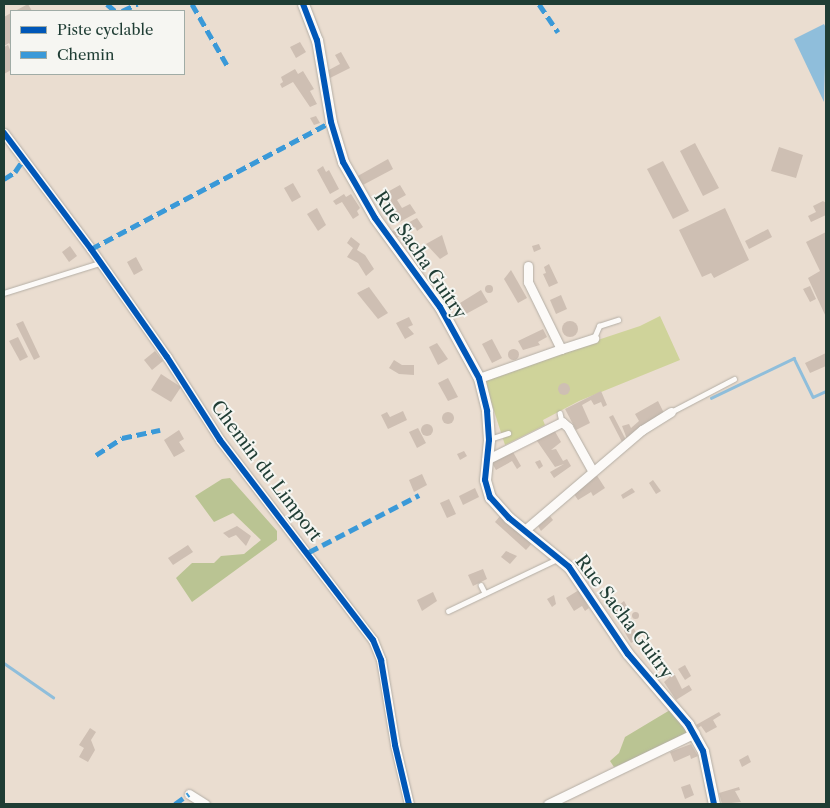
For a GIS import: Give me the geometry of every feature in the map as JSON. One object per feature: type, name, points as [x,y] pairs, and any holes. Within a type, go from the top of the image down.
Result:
[{"type":"street","name":"Rue Sacha Guitry","points":[[303,4],[317,40],[331,122],[343,162],[375,218],[440,307],[479,378],[487,411],[489,440],[485,480],[490,496],[509,518],[526,529],[561,558],[628,654],[695,733],[707,764],[714,804]]},
{"type":"street","name":"Chemin du Limport","points":[[4,132],[167,357],[225,448],[373,640],[381,660],[395,745],[409,804]]},
{"type":"street","points":[[528,266],[528,282],[560,348]]},
{"type":"street","points":[[479,378],[560,348],[594,338]]},
{"type":"street","points":[[526,529],[642,430],[671,412]]},
{"type":"street","points":[[486,460],[561,418],[592,472]]},
{"type":"street","points":[[548,804],[695,733]]},
{"type":"street","points":[[188,794],[205,804]]},
{"type":"lane","points":[[4,293],[100,263]]},
{"type":"lane","points":[[594,338],[599,326],[618,320]]},
{"type":"lane","points":[[671,412],[734,379]]},
{"type":"lane","points":[[489,440],[508,433]]},
{"type":"lane","points":[[448,611],[561,558]]},
{"type":"lane","points":[[481,585],[485,593]]},
{"type":"green space","points":[[660,316],[680,360],[579,401],[543,420],[545,425],[505,445],[485,383],[489,376],[640,326]]},
{"type":"green space","points":[[230,478],[277,531],[277,540],[192,602],[176,578],[192,563],[214,563],[221,556],[244,554],[261,540],[233,513],[214,522],[195,496],[222,479]]},
{"type":"green space","points":[[670,710],[689,732],[651,753],[614,767],[610,761],[619,753],[625,737]]},
{"type":"water","points":[[824,24],[826,28],[824,102],[794,39]]},
{"type":"building","points":[[28,4],[31,10],[17,10]]},
{"type":"building","points":[[10,14],[10,44],[9,43],[4,46],[4,17]]},
{"type":"building","points":[[300,42],[306,52],[296,58],[290,47]]},
{"type":"building","points":[[8,45],[10,50],[10,71],[4,74],[4,47]]},
{"type":"building","points":[[341,52],[350,68],[330,78],[327,71],[340,64],[335,55]]},
{"type":"building","points":[[295,69],[298,74],[303,71],[314,89],[310,91],[317,104],[310,107],[293,82],[282,88],[280,84],[283,82],[281,77]]},
{"type":"building","points":[[316,116],[320,123],[314,125],[310,118]]},
{"type":"building","points":[[695,143],[719,188],[703,196],[680,151]]},
{"type":"building","points":[[779,147],[803,155],[796,178],[771,171]]},
{"type":"building","points":[[388,159],[393,169],[361,186],[356,177]]},
{"type":"building","points":[[663,161],[689,211],[673,219],[647,169]]},
{"type":"building","points":[[323,166],[326,172],[329,170],[339,189],[330,194],[317,170]]},
{"type":"building","points":[[293,183],[301,197],[292,202],[284,188]]},
{"type":"building","points":[[400,185],[406,195],[397,200],[402,208],[410,204],[416,213],[398,223],[382,195]]},
{"type":"building","points":[[344,194],[346,197],[351,194],[360,208],[357,211],[359,215],[353,219],[342,202],[336,205],[333,201]]},
{"type":"building","points":[[823,201],[826,203],[826,215],[811,222],[808,216],[816,212],[813,206]]},
{"type":"building","points":[[317,208],[326,225],[318,231],[307,214]]},
{"type":"building","points":[[725,208],[749,260],[714,278],[711,273],[702,277],[679,230]]},
{"type":"building","points":[[417,218],[423,227],[417,231],[415,227],[395,239],[391,232]]},
{"type":"building","points":[[768,229],[772,237],[749,249],[745,241]]},
{"type":"building","points":[[826,232],[826,317],[808,278],[820,271],[806,242]]},
{"type":"building","points":[[442,235],[448,254],[440,259],[426,244]]},
{"type":"building","points":[[351,237],[360,244],[357,250],[365,255],[374,269],[366,276],[358,263],[347,257],[353,248],[347,243]]},
{"type":"building","points":[[539,244],[541,249],[534,252],[532,246]]},
{"type":"building","points":[[70,246],[77,256],[69,262],[62,252]]},
{"type":"building","points":[[136,257],[143,270],[134,275],[127,262]]},
{"type":"building","points":[[549,264],[558,283],[549,287],[543,274],[546,273],[544,267]]},
{"type":"building","points":[[511,270],[527,298],[518,303],[504,279]]},
{"type":"building","points":[[489,285],[493,289],[489,293],[485,289]]},
{"type":"building","points":[[810,286],[816,299],[810,302],[803,289]]},
{"type":"building","points":[[369,287],[388,313],[378,319],[357,293]]},
{"type":"building","points":[[481,290],[488,302],[466,314],[460,303]]},
{"type":"building","points":[[561,295],[567,309],[556,314],[550,300]]},
{"type":"building","points":[[409,317],[413,325],[408,327],[414,334],[405,339],[396,323]]},
{"type":"building","points":[[23,321],[40,357],[34,360],[16,324]]},
{"type":"building","points":[[570,321],[576,323],[578,329],[576,335],[570,337],[564,335],[562,329],[564,323]]},
{"type":"building","points":[[543,329],[547,337],[538,342],[540,345],[523,350],[518,341]]},
{"type":"building","points":[[18,337],[28,357],[20,361],[9,341]]},
{"type":"building","points":[[492,339],[502,358],[492,363],[482,344]]},
{"type":"building","points":[[437,343],[448,359],[438,365],[429,347]]},
{"type":"building","points":[[511,349],[515,349],[518,354],[517,358],[511,359],[508,356],[508,352]]},
{"type":"building","points":[[155,351],[163,361],[152,370],[144,360]]},
{"type":"building","points":[[826,353],[826,366],[810,373],[805,363]]},
{"type":"building","points":[[394,360],[402,365],[414,365],[414,375],[399,374],[389,368]]},
{"type":"building","points":[[161,374],[181,387],[171,402],[151,390]]},
{"type":"building","points":[[448,378],[458,397],[448,401],[438,383]]},
{"type":"building","points":[[566,383],[569,384],[569,394],[562,395],[559,394],[558,387],[559,384]]},
{"type":"building","points":[[601,391],[607,405],[603,407],[601,402],[594,405],[591,400],[582,405],[590,423],[576,430],[565,409]]},
{"type":"building","points":[[658,401],[664,413],[627,439],[622,426],[629,424],[631,428],[639,421],[635,414]]},
{"type":"building","points":[[403,411],[407,420],[388,429],[381,415],[387,412],[390,417]]},
{"type":"building","points":[[446,412],[450,412],[454,418],[450,424],[446,424],[442,420],[442,416]]},
{"type":"building","points":[[613,415],[626,440],[622,442],[609,417]]},
{"type":"building","points":[[425,424],[429,424],[433,430],[429,436],[425,436],[421,432],[421,428]]},
{"type":"building","points":[[418,428],[426,443],[417,448],[409,432]]},
{"type":"building","points":[[553,428],[561,442],[551,450],[556,449],[563,461],[567,459],[571,466],[554,478],[550,472],[564,464],[555,467],[535,438]]},
{"type":"building","points":[[179,430],[184,439],[179,442],[185,451],[174,457],[164,440]]},
{"type":"building","points":[[464,451],[467,456],[460,460],[457,454]]},
{"type":"building","points":[[513,452],[521,466],[517,469],[512,461],[496,470],[492,463]]},
{"type":"building","points":[[540,460],[543,466],[539,469],[535,462]]},
{"type":"building","points":[[422,474],[427,485],[414,492],[409,480]]},
{"type":"building","points":[[596,474],[605,488],[593,496],[591,492],[578,500],[572,491]]},
{"type":"building","points":[[653,480],[661,491],[656,494],[649,483]]},
{"type":"building","points":[[475,488],[479,497],[463,505],[459,496]]},
{"type":"building","points":[[632,488],[635,492],[623,499],[621,495]]},
{"type":"building","points":[[449,499],[456,514],[447,518],[440,503]]},
{"type":"building","points":[[500,516],[534,541],[526,550],[495,522]]},
{"type":"building","points":[[550,516],[553,520],[541,531],[538,526]]},
{"type":"building","points":[[237,526],[251,536],[246,546],[236,535],[229,538],[223,533]]},
{"type":"building","points":[[188,545],[193,552],[173,565],[168,558]]},
{"type":"building","points":[[506,551],[517,556],[510,564],[501,557]]},
{"type":"building","points":[[483,569],[487,579],[473,586],[468,575]]},
{"type":"building","points":[[579,590],[589,608],[585,611],[582,606],[574,611],[566,598]]},
{"type":"building","points":[[433,592],[437,601],[422,611],[417,600]]},
{"type":"building","points":[[554,595],[556,604],[552,607],[547,599]]},
{"type":"building","points":[[624,601],[629,610],[625,613],[628,618],[619,623],[612,611]]},
{"type":"building","points":[[635,611],[639,615],[635,619],[631,615]]},
{"type":"building","points":[[630,623],[640,638],[631,643],[624,631]]},
{"type":"building","points":[[685,665],[691,676],[685,680],[678,669]]},
{"type":"building","points":[[674,673],[682,689],[689,685],[692,690],[676,700],[664,682]]},
{"type":"building","points":[[719,712],[721,715],[713,720],[717,727],[706,733],[701,726],[698,728],[696,725]]},
{"type":"building","points":[[90,728],[96,732],[91,740],[95,750],[88,762],[79,757],[84,748],[79,745]]},
{"type":"building","points":[[691,744],[698,756],[691,759],[690,755],[674,762],[670,752]]},
{"type":"building","points":[[748,755],[751,762],[742,767],[739,760]]},
{"type":"building","points":[[690,784],[694,795],[685,799],[681,787]]},
{"type":"building","points":[[739,787],[740,790],[735,791],[741,802],[722,804],[719,793]]},
{"type":"waterway","points":[[711,398],[794,358],[813,397],[826,391]]},
{"type":"waterway","points":[[4,663],[53,697]]},
{"type":"marked path","points":[[107,4],[114,10]]},
{"type":"marked path","points":[[124,10],[137,4]]},
{"type":"marked path","points":[[192,4],[227,65]]},
{"type":"marked path","points":[[539,4],[558,32]]},
{"type":"marked path","points":[[91,249],[331,122]]},
{"type":"marked path","points":[[4,179],[15,172],[23,160]]},
{"type":"marked path","points":[[96,455],[122,438],[160,430]]},
{"type":"marked path","points":[[309,552],[419,495]]},
{"type":"marked path","points":[[175,804],[189,794]]},
{"type":"cycle path","points":[[303,4],[317,40],[331,122],[343,162],[375,218],[440,307],[479,378],[487,411],[489,440],[485,480],[490,497],[509,518],[569,567],[628,654],[688,724],[703,751],[714,804]]},
{"type":"cycle path","points":[[4,133],[91,249],[167,357],[220,440],[373,640],[381,660],[395,745],[409,804]]}]
